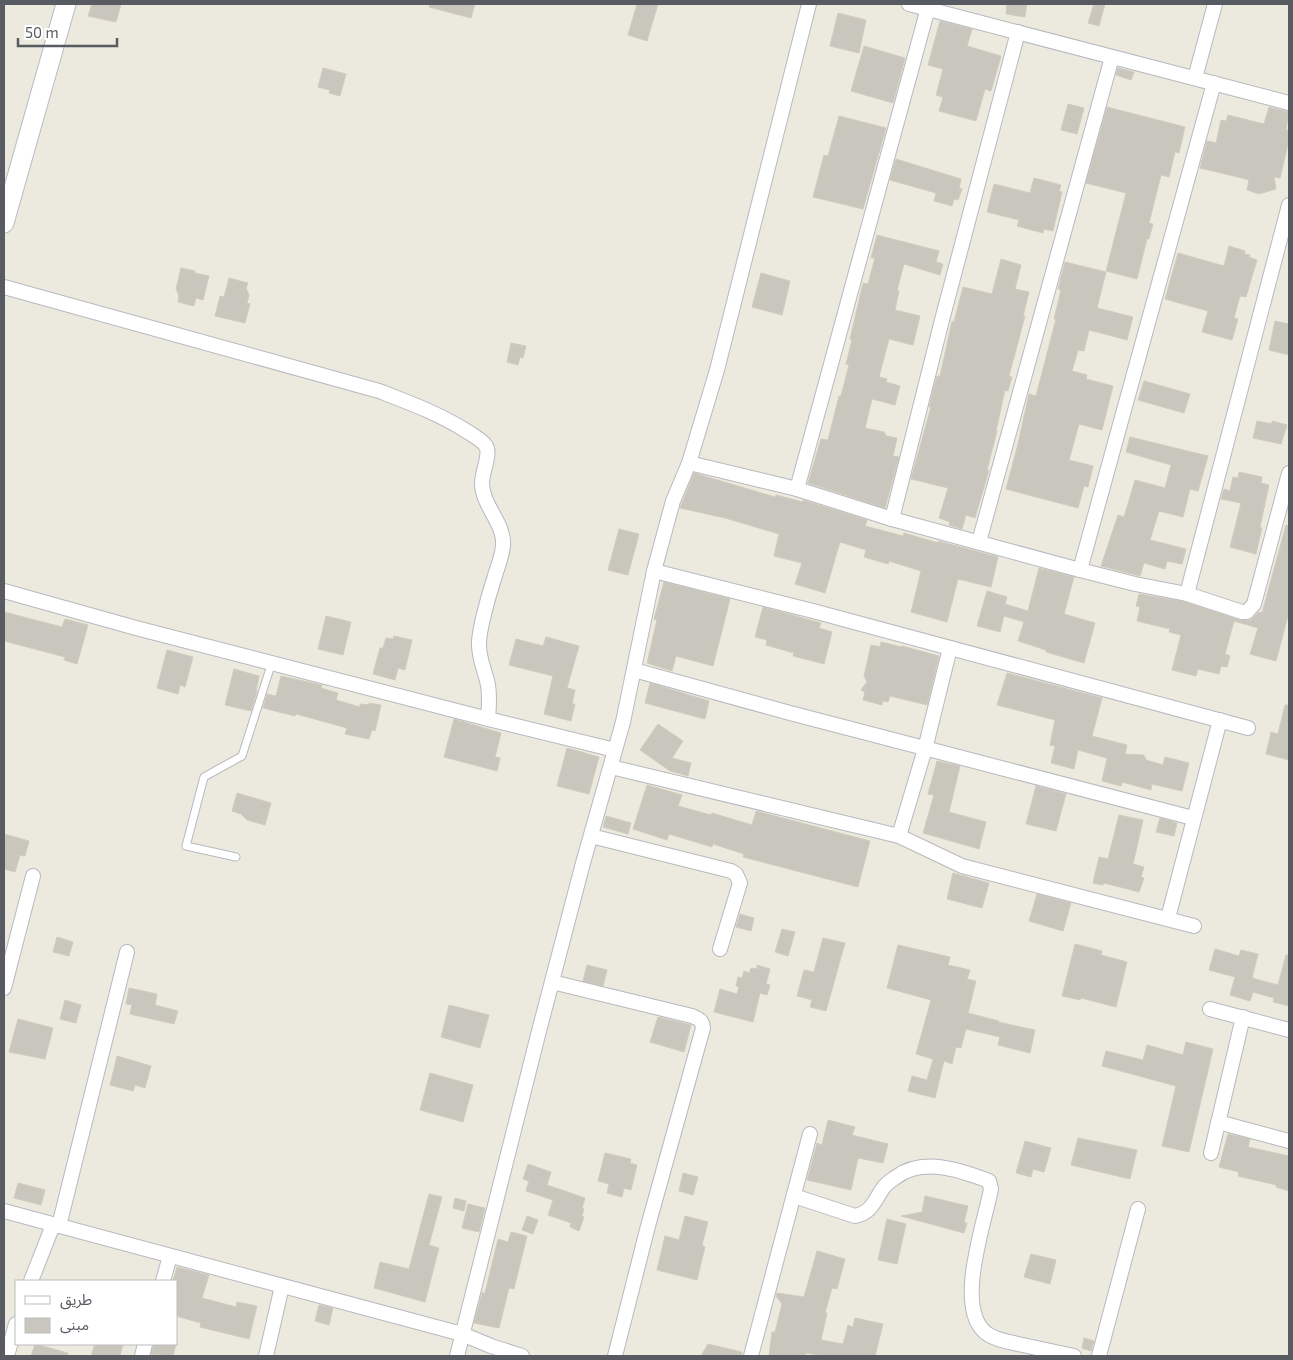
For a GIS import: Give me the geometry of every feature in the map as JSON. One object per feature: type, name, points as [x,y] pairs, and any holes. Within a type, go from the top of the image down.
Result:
[{"type":"main road","points":[[4,223],[66,4]]},
{"type":"street","points":[[457,1356],[552,982],[611,767],[634,670],[654,571],[673,501],[688,463],[717,370],[810,4]]},
{"type":"street","points":[[909,4],[1289,103]]},
{"type":"street","points":[[1195,78],[1215,4]]},
{"type":"street","points":[[797,489],[928,8]]},
{"type":"street","points":[[892,519],[1018,32]]},
{"type":"street","points":[[980,542],[1112,57]]},
{"type":"street","points":[[1080,570],[1214,83]]},
{"type":"street","points":[[1187,594],[1289,204]]},
{"type":"street","points":[[4,287],[379,391],[424,408],[483,442],[487,447],[488,454],[484,465],[482,484],[487,506],[501,530],[503,545],[479,641],[479,656],[488,685],[488,719]]},
{"type":"street","points":[[688,463],[797,489],[892,519],[1135,584],[1187,594],[1242,612],[1251,609],[1254,604],[1289,473]]},
{"type":"street","points":[[654,571],[1248,728]]},
{"type":"street","points":[[4,591],[136,628],[615,750]]},
{"type":"street","points":[[899,836],[925,748],[950,648]]},
{"type":"street","points":[[634,670],[790,713],[1193,818]]},
{"type":"street","points":[[1168,918],[1220,720]]},
{"type":"street","points":[[611,767],[899,836],[962,866],[1194,926]]},
{"type":"street","points":[[591,836],[731,871],[736,874],[740,882],[720,949]]},
{"type":"street","points":[[4,988],[33,876]]},
{"type":"street","points":[[30,1280],[56,1225],[127,952]]},
{"type":"street","points":[[552,982],[692,1016],[703,1023],[615,1356]]},
{"type":"street","points":[[1210,1009],[1289,1030]]},
{"type":"street","points":[[1211,1153],[1243,1017]]},
{"type":"street","points":[[1218,1122],[1289,1141]]},
{"type":"street","points":[[751,1356],[810,1134]]},
{"type":"street","points":[[794,1196],[855,1216],[869,1210],[885,1185],[902,1172],[914,1167],[947,1168],[989,1181],[992,1189],[973,1271],[971,1290],[973,1313],[980,1326],[988,1335],[1074,1356]]},
{"type":"street","points":[[1099,1356],[1138,1209]]},
{"type":"street","points":[[4,1211],[462,1334],[522,1356]]},
{"type":"street","points":[[162,1280],[170,1256]]},
{"type":"street","points":[[266,1356],[282,1286]]},
{"type":"street","points":[[7,1356],[15,1328]]},
{"type":"lane","points":[[236,856],[186,846],[204,777],[242,756],[272,662]]},
{"type":"building","points":[[92,4],[121,4],[116,22],[88,16]]},
{"type":"building","points":[[430,4],[475,4],[471,18],[429,7]]},
{"type":"building","points":[[637,4],[658,4],[647,41],[628,35]]},
{"type":"building","points":[[1007,4],[1027,4],[1025,17],[1006,14]]},
{"type":"building","points":[[1094,4],[1105,4],[1099,26],[1088,23]]},
{"type":"building","points":[[838,13],[866,20],[859,53],[830,46]]},
{"type":"building","points":[[940,21],[972,29],[967,46],[1001,56],[991,91],[985,89],[976,121],[939,111],[943,97],[936,95],[943,69],[928,65]]},
{"type":"building","points":[[864,46],[905,58],[893,103],[851,91]]},
{"type":"building","points":[[323,68],[346,74],[340,96],[329,93],[330,90],[318,87]]},
{"type":"building","points":[[1118,68],[1134,72],[1131,80],[1116,75]]},
{"type":"building","points":[[1068,104],[1084,108],[1077,134],[1061,130]]},
{"type":"building","points":[[1107,107],[1185,127],[1179,153],[1175,152],[1169,177],[1161,175],[1149,223],[1153,224],[1149,239],[1147,239],[1137,279],[1106,271],[1126,193],[1086,183]]},
{"type":"building","points":[[1269,107],[1289,112],[1286,130],[1289,130],[1289,140],[1280,178],[1274,177],[1276,189],[1259,194],[1247,190],[1249,180],[1200,168],[1207,141],[1216,143],[1221,120],[1226,121],[1228,115],[1264,124]]},
{"type":"building","points":[[839,116],[886,128],[863,209],[813,197],[824,155],[828,156]]},
{"type":"building","points":[[896,159],[961,179],[959,188],[962,189],[958,200],[954,199],[952,206],[934,201],[936,193],[890,180]]},
{"type":"building","points":[[1034,178],[1061,185],[1059,191],[1062,192],[1053,231],[1044,229],[1043,233],[1017,226],[1019,220],[987,212],[994,184],[1030,193]]},
{"type":"building","points":[[877,235],[939,251],[936,262],[943,264],[940,275],[904,264],[897,290],[899,291],[895,310],[920,316],[913,345],[889,339],[879,377],[887,379],[886,382],[900,386],[895,405],[872,399],[865,428],[884,432],[886,436],[897,438],[893,456],[899,457],[885,508],[808,483],[821,439],[828,440],[839,396],[841,396],[849,365],[846,364],[852,340],[850,339],[863,283],[868,284],[875,258],[871,258]]},
{"type":"building","points":[[1229,246],[1245,251],[1244,254],[1250,255],[1249,257],[1257,260],[1246,297],[1240,296],[1234,318],[1238,319],[1232,340],[1202,332],[1208,311],[1165,299],[1178,253],[1224,266]]},
{"type":"building","points":[[1001,259],[1021,265],[1015,289],[1029,292],[1023,316],[1025,316],[1009,376],[1012,377],[1008,391],[1005,390],[987,470],[989,470],[975,518],[966,515],[962,529],[949,525],[950,522],[939,518],[948,488],[911,479],[931,407],[929,407],[937,376],[940,376],[952,321],[954,322],[963,287],[992,294]]},
{"type":"building","points":[[1065,262],[1106,272],[1097,308],[1133,317],[1127,340],[1089,330],[1084,351],[1078,350],[1072,371],[1087,375],[1086,379],[1113,386],[1102,430],[1079,424],[1069,460],[1093,466],[1088,487],[1084,486],[1078,508],[1006,489],[1029,394],[1036,396],[1056,319],[1054,319],[1061,290],[1058,289]]},
{"type":"building","points":[[181,268],[209,276],[203,300],[196,298],[194,306],[178,302],[179,296],[176,289]]},
{"type":"building","points":[[761,273],[790,281],[782,315],[752,307]]},
{"type":"building","points":[[229,278],[248,283],[246,288],[249,295],[247,303],[250,304],[245,323],[215,316],[220,296],[224,297]]},
{"type":"building","points":[[1275,321],[1289,324],[1289,355],[1269,350]]},
{"type":"building","points":[[511,343],[526,346],[523,358],[520,357],[518,365],[507,362]]},
{"type":"building","points":[[1144,381],[1190,394],[1184,413],[1138,400]]},
{"type":"building","points":[[1257,421],[1272,424],[1272,421],[1287,425],[1281,444],[1253,438]]},
{"type":"building","points":[[1130,437],[1208,456],[1198,491],[1190,489],[1183,517],[1159,511],[1150,540],[1186,549],[1182,564],[1167,561],[1165,569],[1144,563],[1140,576],[1101,566],[1118,515],[1124,517],[1135,480],[1165,488],[1171,465],[1126,452]]},
{"type":"building","points":[[1239,472],[1262,477],[1261,483],[1269,485],[1256,554],[1230,547],[1241,503],[1221,499],[1224,489],[1230,491],[1233,477],[1238,478]]},
{"type":"building","points":[[694,473],[775,497],[776,495],[803,502],[803,500],[867,520],[865,526],[903,536],[904,533],[998,557],[991,587],[958,579],[947,622],[911,612],[921,571],[889,561],[888,564],[864,557],[866,550],[840,542],[825,593],[795,584],[802,563],[774,556],[779,534],[725,518],[680,508]]},
{"type":"building","points":[[1286,525],[1289,526],[1289,612],[1276,661],[1250,654],[1258,628],[1234,621],[1225,654],[1230,656],[1227,667],[1221,666],[1219,674],[1198,669],[1196,676],[1172,670],[1181,635],[1169,632],[1170,629],[1137,621],[1140,607],[1136,606],[1139,594],[1185,602],[1240,620],[1251,620],[1259,612],[1262,613]]},
{"type":"building","points":[[619,529],[639,534],[628,575],[608,570]]},
{"type":"building","points":[[1039,568],[1074,577],[1064,614],[1095,623],[1084,663],[1046,652],[1046,650],[1018,641],[1024,622],[1004,616],[1000,632],[977,626],[987,591],[1007,597],[1005,604],[1028,611]]},
{"type":"building","points":[[664,582],[730,599],[713,666],[676,656],[672,671],[647,663],[657,620],[654,619]]},
{"type":"building","points":[[763,607],[821,623],[819,628],[832,632],[824,664],[793,656],[794,653],[766,645],[767,640],[755,637]]},
{"type":"building","points":[[4,612],[62,627],[65,619],[88,625],[77,664],[64,660],[65,657],[4,641]]},
{"type":"building","points":[[326,616],[351,622],[343,655],[318,649]]},
{"type":"building","points":[[394,636],[412,640],[405,670],[398,668],[395,680],[373,674],[380,648],[383,648],[386,638],[393,639]]},
{"type":"building","points":[[546,637],[579,646],[567,688],[575,690],[572,704],[575,704],[571,721],[544,714],[553,676],[509,665],[516,639],[543,646]]},
{"type":"building","points":[[881,642],[939,656],[927,705],[890,696],[888,702],[883,701],[882,705],[863,700],[865,692],[861,690],[867,682],[864,676],[871,645],[880,647]]},
{"type":"building","points":[[167,650],[193,657],[185,687],[180,685],[178,694],[157,688]]},
{"type":"building","points":[[234,669],[259,676],[251,711],[225,705]]},
{"type":"building","points":[[1007,673],[1102,698],[1092,736],[1127,745],[1125,754],[1144,755],[1146,760],[1163,765],[1165,757],[1189,763],[1182,791],[1152,784],[1151,790],[1122,782],[1121,786],[1102,781],[1107,758],[1078,750],[1074,769],[1051,763],[1055,746],[1050,745],[1055,720],[997,705]]},
{"type":"building","points":[[281,676],[322,685],[321,688],[338,693],[336,700],[360,707],[360,704],[369,705],[369,703],[381,705],[375,731],[372,730],[369,739],[345,734],[347,728],[296,714],[295,716],[263,708],[267,694],[276,696]]},
{"type":"building","points":[[650,683],[709,701],[705,719],[645,703]]},
{"type":"building","points":[[1285,705],[1289,705],[1289,760],[1266,754],[1271,732],[1278,734]]},
{"type":"building","points":[[454,719],[501,733],[495,757],[500,758],[497,771],[444,757]]},
{"type":"building","points":[[658,724],[683,741],[672,758],[691,763],[688,776],[670,771],[640,750]]},
{"type":"building","points":[[567,748],[599,757],[589,794],[557,786]]},
{"type":"building","points":[[937,761],[960,766],[949,812],[986,822],[979,849],[923,833],[934,795],[928,794]]},
{"type":"building","points":[[647,785],[682,795],[678,806],[711,815],[712,813],[752,825],[756,811],[870,841],[858,887],[743,857],[744,854],[713,844],[712,847],[669,834],[667,840],[633,829]]},
{"type":"building","points":[[1036,786],[1066,794],[1056,831],[1026,824]]},
{"type":"building","points":[[237,793],[271,803],[265,825],[247,820],[241,814],[232,811]]},
{"type":"building","points":[[1119,815],[1143,820],[1133,864],[1144,867],[1141,877],[1144,878],[1139,892],[1104,883],[1103,885],[1093,883],[1099,857],[1108,859]]},
{"type":"building","points":[[606,816],[631,823],[628,834],[603,827]]},
{"type":"building","points":[[1160,818],[1177,823],[1174,836],[1156,832]]},
{"type":"building","points":[[4,834],[29,841],[25,856],[20,855],[15,872],[4,869]]},
{"type":"building","points":[[953,873],[989,883],[982,908],[947,899]]},
{"type":"building","points":[[1037,894],[1071,903],[1063,931],[1029,921]]},
{"type":"building","points":[[740,914],[754,918],[751,931],[736,927]]},
{"type":"building","points":[[782,929],[795,932],[788,956],[775,952]]},
{"type":"building","points":[[57,937],[73,942],[69,956],[53,952]]},
{"type":"building","points":[[823,938],[845,943],[826,1011],[810,1007],[812,1000],[797,996],[804,970],[814,972]]},
{"type":"building","points":[[1075,944],[1102,951],[1101,955],[1127,962],[1116,1007],[1081,998],[1080,1000],[1062,996]]},
{"type":"building","points":[[898,945],[950,957],[948,965],[970,970],[967,979],[976,981],[968,1013],[1035,1030],[1030,1053],[998,1045],[1000,1037],[966,1029],[961,1048],[956,1047],[952,1064],[944,1061],[935,1098],[908,1091],[912,1076],[927,1080],[933,1059],[916,1054],[931,1000],[887,988]]},
{"type":"building","points":[[1215,949],[1239,956],[1241,950],[1258,954],[1252,978],[1278,985],[1286,955],[1289,955],[1289,1006],[1273,1002],[1274,998],[1253,992],[1250,1001],[1230,995],[1235,977],[1209,970]]},
{"type":"building","points":[[587,965],[607,970],[603,986],[583,981]]},
{"type":"building","points":[[757,965],[770,969],[766,984],[770,985],[767,995],[760,993],[753,1022],[714,1012],[720,989],[737,994],[739,987],[736,986],[738,977],[742,978],[744,971],[749,973],[751,968],[757,969]]},
{"type":"building","points":[[129,988],[157,994],[155,1005],[178,1011],[174,1024],[130,1014],[132,1005],[126,1004]]},
{"type":"building","points":[[65,1000],[81,1005],[76,1023],[60,1019]]},
{"type":"building","points":[[449,1005],[489,1015],[480,1048],[441,1037]]},
{"type":"building","points":[[658,1017],[691,1025],[684,1052],[650,1042]]},
{"type":"building","points":[[18,1019],[53,1028],[45,1059],[9,1052]]},
{"type":"building","points":[[1186,1042],[1213,1049],[1189,1152],[1162,1146],[1176,1086],[1102,1066],[1106,1051],[1143,1060],[1147,1045],[1183,1055]]},
{"type":"building","points":[[117,1056],[151,1066],[145,1088],[135,1085],[133,1091],[110,1085]]},
{"type":"building","points":[[430,1073],[473,1085],[463,1122],[420,1110]]},
{"type":"building","points":[[828,1120],[855,1127],[852,1135],[888,1144],[883,1163],[858,1158],[851,1190],[807,1180],[817,1143],[822,1145]]},
{"type":"building","points":[[1228,1134],[1250,1139],[1248,1147],[1289,1156],[1289,1191],[1276,1187],[1276,1185],[1238,1176],[1239,1172],[1219,1167]]},
{"type":"building","points":[[1078,1138],[1137,1150],[1130,1179],[1071,1165]]},
{"type":"building","points":[[1025,1141],[1051,1148],[1044,1172],[1033,1169],[1031,1177],[1016,1173]]},
{"type":"building","points":[[605,1153],[631,1159],[630,1163],[637,1165],[631,1190],[624,1188],[622,1197],[607,1193],[609,1184],[598,1181]]},
{"type":"building","points":[[528,1164],[551,1172],[547,1185],[585,1198],[582,1208],[584,1209],[582,1216],[584,1217],[579,1231],[570,1227],[571,1223],[548,1215],[553,1200],[526,1191],[529,1181],[523,1179]]},
{"type":"building","points":[[683,1173],[698,1177],[693,1195],[679,1191]]},
{"type":"building","points":[[18,1183],[45,1190],[41,1205],[14,1198]]},
{"type":"building","points":[[429,1194],[442,1197],[429,1245],[439,1248],[425,1302],[374,1288],[380,1262],[409,1269]]},
{"type":"building","points":[[925,1196],[968,1206],[964,1222],[967,1223],[964,1233],[901,1216],[922,1212]]},
{"type":"building","points":[[455,1198],[466,1201],[464,1211],[453,1208]]},
{"type":"building","points":[[468,1204],[485,1208],[479,1232],[462,1228]]},
{"type":"building","points":[[527,1216],[538,1220],[533,1234],[522,1230]]},
{"type":"building","points":[[685,1216],[708,1222],[702,1245],[705,1247],[697,1280],[657,1270],[665,1236],[679,1240]]},
{"type":"building","points":[[887,1219],[906,1224],[897,1264],[878,1260]]},
{"type":"building","points":[[511,1232],[527,1236],[514,1289],[509,1288],[499,1328],[474,1323],[482,1293],[485,1293],[498,1239],[508,1242]]},
{"type":"building","points":[[817,1251],[845,1259],[837,1289],[832,1288],[825,1313],[827,1313],[821,1340],[843,1344],[848,1325],[853,1327],[855,1318],[883,1324],[875,1356],[825,1356],[806,1353],[805,1356],[769,1356],[772,1332],[775,1332],[782,1304],[776,1296],[777,1293],[804,1297]]},
{"type":"building","points":[[1031,1254],[1056,1260],[1050,1284],[1024,1277]]},
{"type":"building","points":[[177,1267],[209,1275],[202,1298],[236,1307],[237,1302],[257,1306],[249,1339],[200,1327],[201,1323],[178,1317],[178,1280],[173,1280]]},
{"type":"building","points":[[319,1305],[333,1308],[329,1325],[315,1321]]},
{"type":"building","points":[[1084,1338],[1094,1341],[1091,1351],[1082,1348]]},
{"type":"building","points":[[708,1344],[742,1352],[741,1356],[701,1356]]},
{"type":"building","points":[[35,1345],[68,1353],[68,1356],[31,1356]]},
{"type":"building","points":[[95,1345],[123,1345],[120,1356],[91,1356]]},
{"type":"building","points":[[154,1345],[176,1345],[173,1356],[151,1354]]}]
